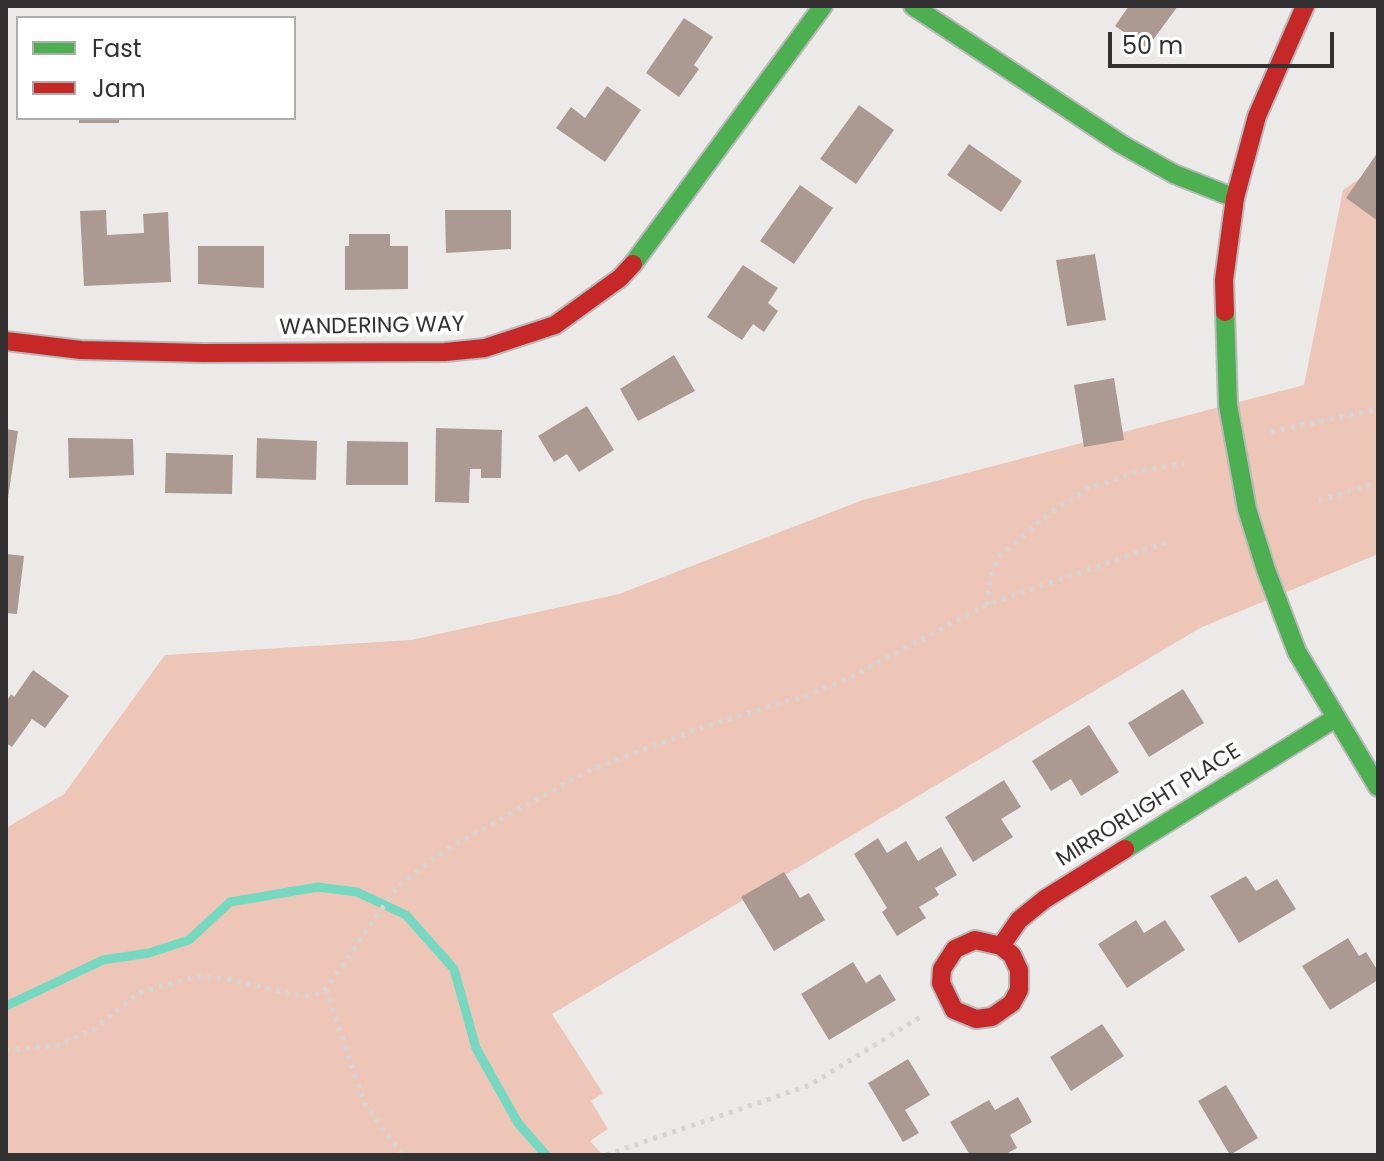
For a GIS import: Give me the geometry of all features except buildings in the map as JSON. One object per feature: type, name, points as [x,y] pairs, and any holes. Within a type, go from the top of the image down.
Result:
[{"type":"street","name":"WANDERING WAY","points":[[6,341],[112,350],[445,352],[485,348],[543,330],[591,301],[620,278],[648,247],[823,6]]},
{"type":"street","points":[[913,6],[1121,144],[1174,174],[1235,198]]},
{"type":"street","points":[[1305,6],[1257,116],[1235,198],[1224,280],[1228,405],[1238,463],[1266,570],[1297,652],[1334,719],[1378,787]]},
{"type":"street","name":"MIRRORLIGHT PLACE","points":[[1001,946],[1019,920],[1045,899],[1334,719]]},
{"type":"street","points":[[975,940],[1001,946],[1012,955],[1020,983],[1012,1003],[1003,1013],[976,1019],[954,1010],[946,1001],[941,983],[942,969],[955,949],[975,940]]},
{"type":"path","points":[[1271,432],[1378,409]]},
{"type":"path","points":[[986,605],[993,569],[1000,556],[1050,513],[1088,489],[1135,472],[1184,463]]},
{"type":"path","points":[[1319,501],[1378,482]]},
{"type":"path","points":[[6,1051],[59,1045],[94,1029],[139,993],[195,977],[229,979],[299,996],[313,996],[326,989],[397,887],[449,848],[588,771],[703,727],[808,695],[847,679],[986,605],[1171,541]]},
{"type":"path","points":[[326,989],[365,1104],[402,1155]]},
{"type":"path","points":[[606,1155],[810,1085],[946,1001]]},
{"type":"shaded area","points":[[1378,166],[1378,554],[1200,628],[552,1014],[603,1093],[591,1101],[608,1129],[590,1141],[603,1155],[6,1155],[6,828],[64,794],[165,655],[411,640],[619,594],[863,500],[1304,385],[1343,190]]},
{"type":"waterway","points":[[6,1006],[103,960],[149,953],[189,940],[230,902],[318,887],[357,892],[406,915],[454,969],[476,1048],[518,1123],[546,1155]]},
{"type":"traffic: fast","points":[[633,264],[823,6]]},
{"type":"traffic: fast","points":[[913,6],[1121,144],[1174,174],[1235,198]]},
{"type":"traffic: fast","points":[[1225,312],[1228,405],[1247,509],[1266,570],[1297,652],[1378,787]]},
{"type":"traffic: fast","points":[[1125,849],[1334,719]]},
{"type":"traffic: jam","points":[[1225,312],[1224,280],[1235,198],[1257,116],[1305,6]]},
{"type":"traffic: jam","points":[[6,341],[81,350],[203,353],[445,352],[485,348],[555,325],[620,278],[633,264]]},
{"type":"traffic: jam","points":[[1001,946],[1012,955],[1019,970],[1019,990],[1012,1003],[992,1017],[976,1019],[954,1010],[941,983],[942,969],[955,949],[975,940],[1001,946],[1019,920],[1045,899],[1125,849]]}]
